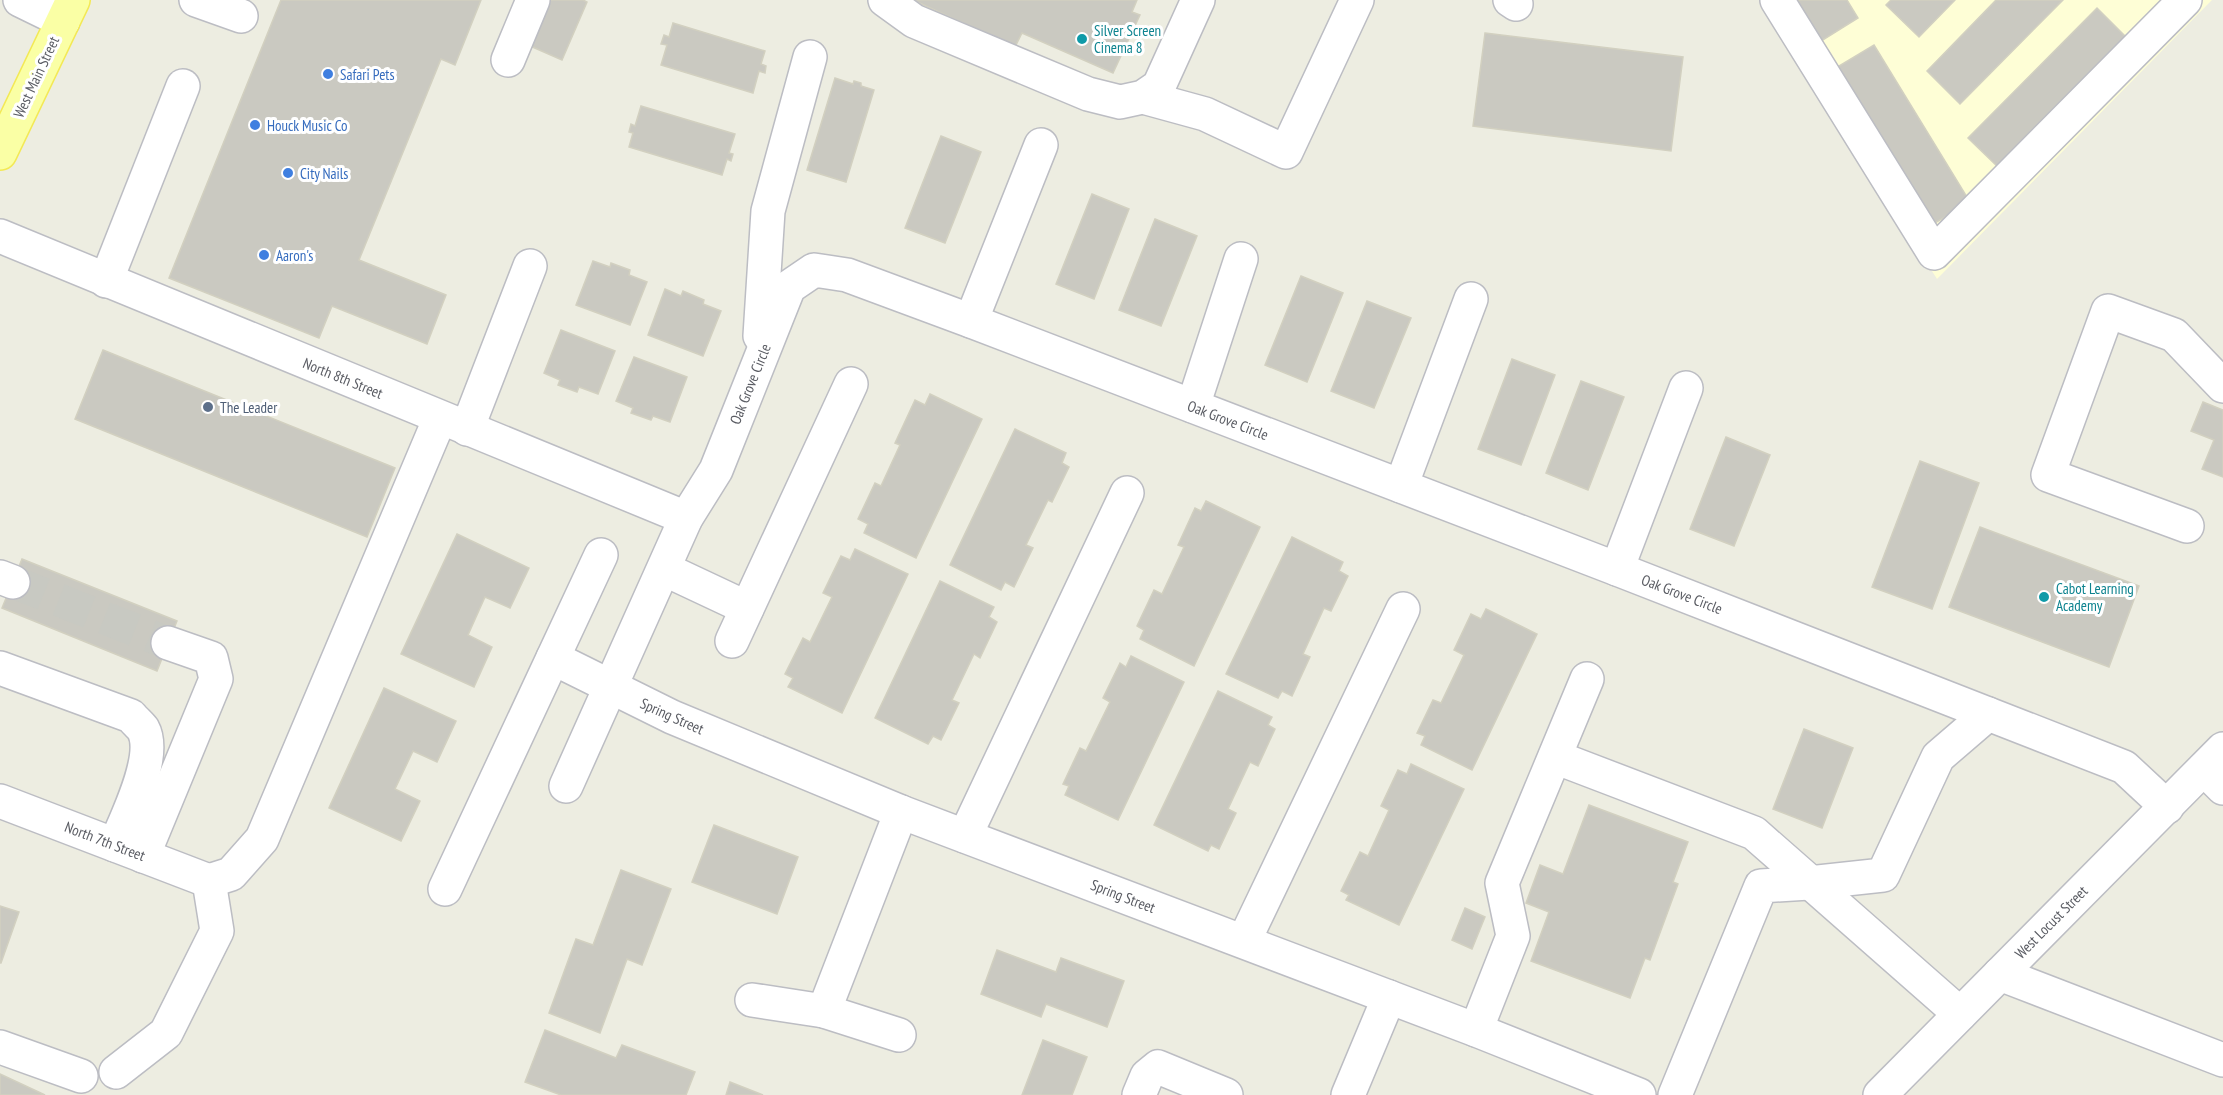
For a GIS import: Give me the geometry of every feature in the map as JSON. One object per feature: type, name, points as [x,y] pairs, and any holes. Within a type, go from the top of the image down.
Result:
[{"type":"main road","name":"West Main Street","points":[[0,153],[68,10]]},
{"type":"street","points":[[20,0],[68,10]]},
{"type":"street","points":[[196,0],[241,16]]},
{"type":"street","points":[[508,60],[533,0]]},
{"type":"street","points":[[885,0],[914,21],[1088,94],[1120,102],[1143,98],[1205,114],[1286,152],[1357,0]]},
{"type":"street","points":[[1143,98],[1159,86],[1198,0]]},
{"type":"street","points":[[1778,0],[1934,253],[2186,0]]},
{"type":"street","points":[[758,362],[768,211],[810,57]]},
{"type":"street","points":[[106,281],[183,87]]},
{"type":"street","points":[[971,321],[1041,145]]},
{"type":"street","name":"North 8th Street","points":[[0,236],[686,518]]},
{"type":"street","points":[[1193,406],[1241,260]]},
{"type":"street","points":[[116,1072],[166,1033],[216,931],[209,881],[231,873],[262,839],[454,424],[530,266]]},
{"type":"street","name":"Oak Grove Circle","points":[[566,786],[686,518],[716,470],[789,287],[814,270],[847,275],[971,321],[2124,767],[2167,807]]},
{"type":"street","points":[[1401,486],[1471,299]]},
{"type":"street","points":[[2187,526],[2048,475],[2108,311],[2174,335],[2223,386]]},
{"type":"street","points":[[732,640],[851,384]]},
{"type":"street","points":[[1617,569],[1686,388]]},
{"type":"street","points":[[965,836],[1126,493]]},
{"type":"street","points":[[445,889],[601,555]]},
{"type":"street","points":[[664,569],[747,608]]},
{"type":"street","points":[[1244,941],[1402,609]]},
{"type":"street","points":[[129,850],[216,679],[211,658],[168,643]]},
{"type":"street","name":"Spring Street","points":[[553,658],[672,717],[901,812],[1244,941],[1639,1095]]},
{"type":"street","points":[[0,668],[131,716],[143,730],[148,746],[129,850]]},
{"type":"street","points":[[1476,1030],[1514,936],[1502,883],[1587,679]]},
{"type":"street","points":[[1675,1095],[1761,886],[1883,875],[1938,756],[1988,714]]},
{"type":"street","points":[[1555,757],[1754,833],[1960,1014]]},
{"type":"street","name":"West Locust Street","points":[[1880,1095],[2167,807],[2217,769]]},
{"type":"street","name":"North 7th Street","points":[[0,801],[209,881]]},
{"type":"street","points":[[824,1011],[901,812]]},
{"type":"street","points":[[2000,974],[2223,1060]]},
{"type":"street","points":[[1348,1095],[1389,997]]},
{"type":"street","points":[[752,1000],[824,1011],[899,1035]]},
{"type":"street","points":[[0,1047],[81,1076]]},
{"type":"street","points":[[1139,1095],[1147,1076],[1158,1067],[1226,1095]]},
{"type":"shaded area","points":[[1761,0],[2212,0],[1937,279]]},
{"type":"building","points":[[281,0],[481,0],[455,65],[441,59],[359,260],[446,295],[427,344],[332,306],[319,338],[169,278]]},
{"type":"building","points":[[548,0],[587,2],[562,60],[528,45]]},
{"type":"building","name":"Silver Screen Cinema 8","points":[[913,0],[1137,0],[1132,12],[1140,15],[1113,73],[1022,33],[1015,47]]},
{"type":"building","points":[[1792,0],[1847,0],[1858,18],[1818,43]]},
{"type":"building","points":[[1891,0],[1955,0],[1919,37],[1886,5]]},
{"type":"building","points":[[1996,0],[2063,0],[1960,104],[1927,71]]},
{"type":"building","points":[[2097,8],[2130,41],[2002,171],[1968,138]]},
{"type":"building","points":[[673,23],[765,51],[761,64],[766,66],[765,73],[759,71],[753,93],[661,65],[667,45],[661,44],[664,35],[669,37]]},
{"type":"building","points":[[1485,33],[1683,57],[1671,151],[1473,126]]},
{"type":"building","points":[[1874,45],[1970,202],[1930,226],[1834,69]]},
{"type":"building","points":[[835,78],[853,84],[854,81],[861,83],[861,86],[874,90],[846,182],[807,170]]},
{"type":"building","points":[[641,106],[735,134],[729,153],[733,154],[731,161],[727,159],[722,175],[629,147],[633,133],[629,132],[631,124],[635,126]]},
{"type":"building","points":[[941,136],[981,152],[945,243],[905,228]]},
{"type":"building","points":[[1092,194],[1129,209],[1094,299],[1056,284]]},
{"type":"building","points":[[1155,219],[1197,236],[1161,326],[1119,310]]},
{"type":"building","points":[[593,261],[610,267],[611,263],[630,270],[629,275],[647,282],[630,325],[576,305]]},
{"type":"building","points":[[1301,276],[1343,293],[1307,382],[1265,365]]},
{"type":"building","points":[[665,289],[681,296],[683,291],[704,300],[703,304],[721,311],[703,356],[648,335]]},
{"type":"building","points":[[1367,301],[1411,318],[1374,408],[1331,391]]},
{"type":"building","points":[[561,330],[615,351],[598,394],[579,387],[577,392],[558,385],[560,380],[544,373]]},
{"type":"building","points":[[103,350],[395,468],[367,537],[75,419]]},
{"type":"building","points":[[634,357],[687,377],[670,422],[653,416],[651,420],[631,413],[633,408],[616,401]]},
{"type":"building","points":[[1512,359],[1555,375],[1521,465],[1478,449]]},
{"type":"building","points":[[1581,381],[1624,397],[1588,490],[1546,473]]},
{"type":"building","points":[[930,394],[982,419],[916,558],[864,533],[868,524],[858,519],[875,483],[881,486],[900,445],[895,443],[915,400],[925,405]]},
{"type":"building","points":[[2203,402],[2223,410],[2223,477],[2202,469],[2214,440],[2191,431]]},
{"type":"building","points":[[1015,429],[1066,453],[1062,463],[1069,467],[1052,502],[1048,500],[1026,545],[1033,548],[1014,587],[1005,582],[1001,590],[950,565]]},
{"type":"building","points":[[1726,437],[1770,455],[1734,546],[1690,529]]},
{"type":"building","points":[[1920,461],[1979,483],[1932,609],[1872,587]]},
{"type":"building","points":[[1206,501],[1260,527],[1194,666],[1140,639],[1144,630],[1137,626],[1154,590],[1162,594],[1184,547],[1178,545],[1195,508],[1201,511]]},
{"type":"building","name":"Cabot Learning Academy","points":[[1980,527],[2139,586],[2109,667],[1949,607]]},
{"type":"building","points":[[457,534],[529,568],[510,608],[485,597],[468,635],[492,647],[474,687],[401,654]]},
{"type":"building","points":[[1292,537],[1343,562],[1339,571],[1348,576],[1331,611],[1324,608],[1303,654],[1310,657],[1292,696],[1282,691],[1278,698],[1226,674]]},
{"type":"building","points":[[855,549],[908,574],[842,713],[788,687],[793,678],[785,674],[803,638],[810,642],[832,597],[823,593],[841,556],[850,560]]},
{"type":"building","points":[[22,559],[177,621],[157,671],[2,608]]},
{"type":"building","points":[[940,581],[994,607],[989,617],[997,622],[980,658],[974,654],[952,700],[959,703],[941,740],[933,736],[928,744],[875,718]]},
{"type":"building","points":[[1486,609],[1537,634],[1472,770],[1421,745],[1425,736],[1417,733],[1433,700],[1441,703],[1464,655],[1454,650],[1471,614],[1481,619]]},
{"type":"building","points":[[1131,656],[1184,682],[1118,820],[1065,795],[1069,786],[1063,784],[1080,748],[1086,751],[1110,702],[1103,698],[1120,663],[1126,667]]},
{"type":"building","points":[[384,688],[456,721],[437,762],[413,751],[395,789],[420,801],[401,841],[329,808]]},
{"type":"building","points":[[1218,691],[1272,717],[1268,725],[1275,729],[1258,766],[1250,762],[1228,809],[1236,813],[1219,849],[1211,845],[1208,851],[1154,825]]},
{"type":"building","points":[[1804,729],[1853,748],[1822,828],[1773,809]]},
{"type":"building","points":[[1411,764],[1464,789],[1399,925],[1346,900],[1349,895],[1341,891],[1360,852],[1368,856],[1389,810],[1381,806],[1398,770],[1407,774]]},
{"type":"building","points":[[1589,805],[1688,842],[1673,882],[1678,884],[1650,960],[1645,958],[1630,998],[1531,961],[1549,912],[1526,903],[1540,865],[1563,874]]},
{"type":"building","points":[[714,825],[798,857],[777,914],[692,882]]},
{"type":"building","points":[[621,870],[671,889],[642,965],[627,959],[600,1033],[549,1013],[576,939],[593,945]]},
{"type":"building","points":[[0,906],[19,912],[1,963],[0,963]]},
{"type":"building","points":[[1465,908],[1485,917],[1472,949],[1452,940]]},
{"type":"building","points":[[997,950],[1056,972],[1061,958],[1124,981],[1107,1027],[1046,1004],[1041,1017],[981,994]]},
{"type":"building","points":[[545,1030],[616,1058],[622,1045],[695,1072],[686,1095],[561,1095],[525,1082]]},
{"type":"building","points":[[1043,1040],[1087,1057],[1072,1095],[1022,1095]]},
{"type":"building","points":[[0,1074],[45,1095],[0,1095]]},
{"type":"building","points":[[730,1082],[763,1095],[726,1095]]},
{"type":"tunnel","points":[[13,582],[168,643]]},
{"type":"place","name":"Silver Screen Cinema 8","points":[[1082,39]]},
{"type":"place","name":"Safari Pets","points":[[328,74]]},
{"type":"place","name":"Houck Music Co","points":[[255,125]]},
{"type":"place","name":"City Nails","points":[[288,173]]},
{"type":"place","name":"Aaron's","points":[[264,255]]},
{"type":"place","name":"The Leader","points":[[208,407]]},
{"type":"place","name":"Cabot Learning Academy","points":[[2044,597]]}]
